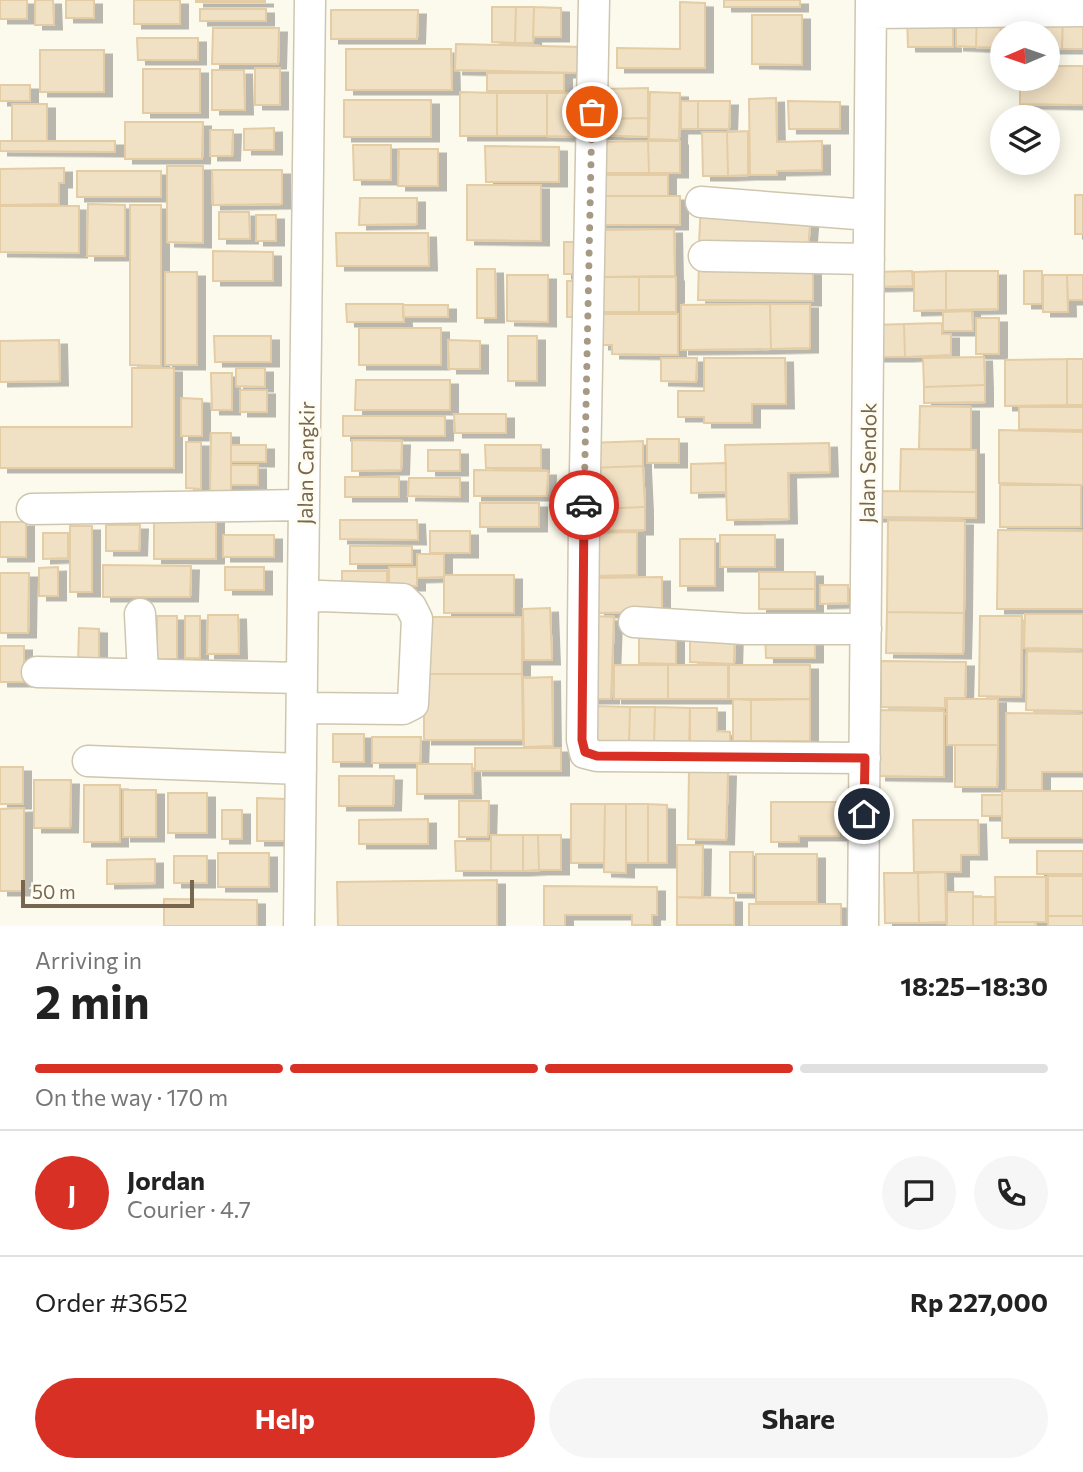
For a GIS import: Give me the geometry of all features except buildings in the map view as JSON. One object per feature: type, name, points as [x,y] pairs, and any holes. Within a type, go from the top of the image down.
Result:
[{"type":"street","name":"Jalan Cangkir","points":[[299,926],[310,0]]},
{"type":"street","points":[[594,0],[584,537],[582,740],[585,752],[597,756],[865,758]]},
{"type":"street","points":[[871,6],[1083,11]]},
{"type":"street","name":"Jalan Sendok","points":[[863,926],[871,6]]},
{"type":"street","points":[[701,202],[869,215]]},
{"type":"street","points":[[704,256],[869,259]]},
{"type":"street","points":[[32,509],[304,505]]},
{"type":"street","points":[[302,708],[403,709],[413,704],[417,619],[403,599],[320,596],[303,598]]},
{"type":"street","points":[[139,614],[143,673]]},
{"type":"street","points":[[634,622],[744,629],[866,629]]},
{"type":"street","points":[[37,672],[302,678]]},
{"type":"street","points":[[88,761],[301,769]]},
{"type":"way so far","points":[[584,505],[592,112]]},
{"type":"route","points":[[584,505],[582,740],[585,752],[597,756],[865,758],[864,814]]}]
